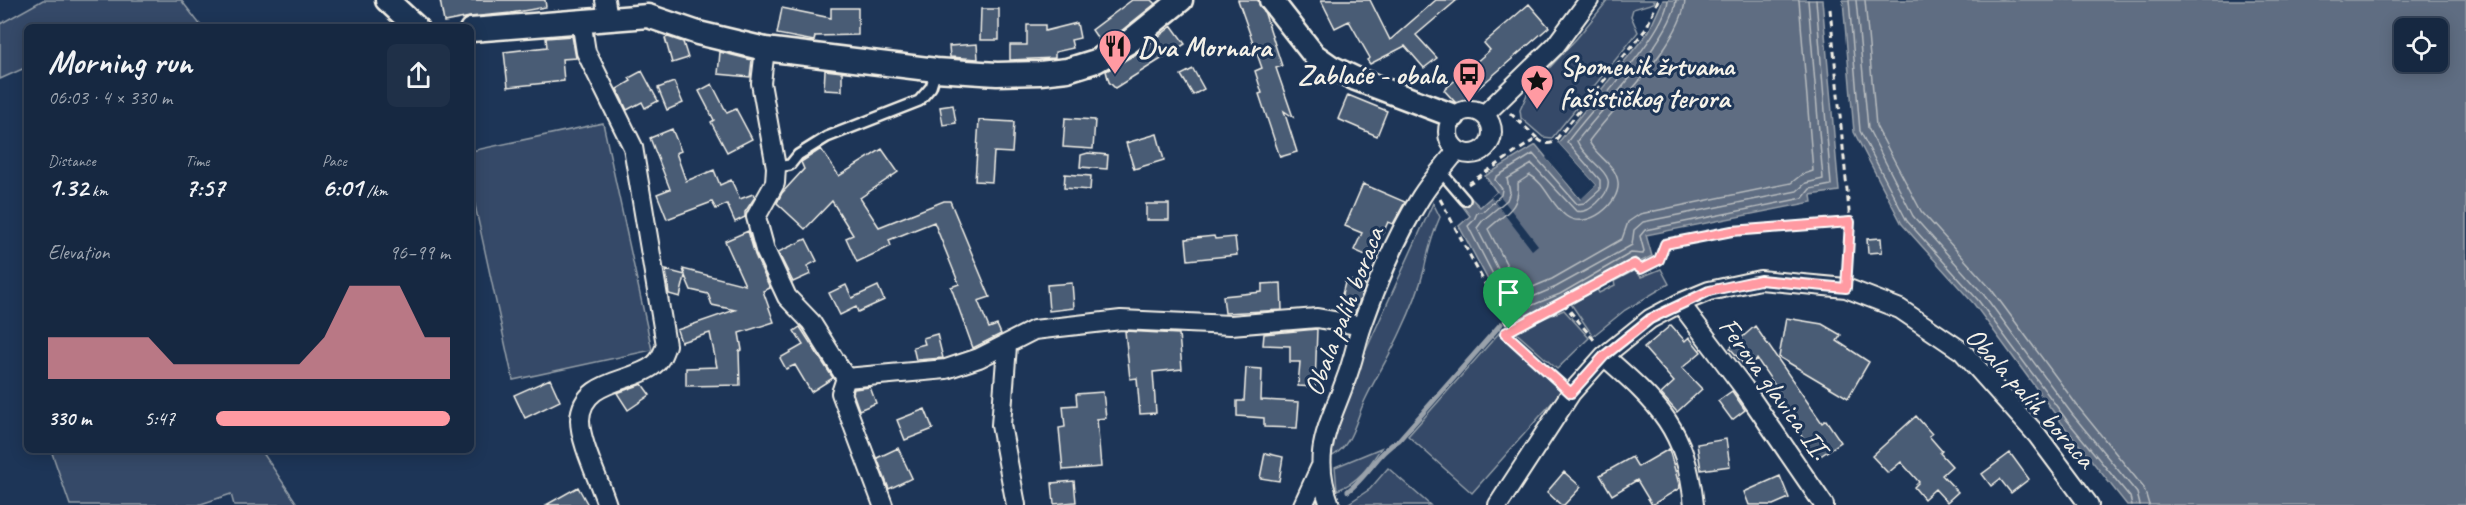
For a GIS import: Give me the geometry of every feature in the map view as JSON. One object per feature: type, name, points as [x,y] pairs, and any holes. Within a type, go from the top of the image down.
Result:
[{"type":"street","points":[[387,0],[413,24]]},
{"type":"street","points":[[474,30],[581,20],[607,9],[648,16],[698,33],[765,49],[936,70],[997,74],[1067,70],[1096,62],[1129,42],[1181,0]]},
{"type":"street","points":[[1272,0],[1314,55],[1331,67],[1356,79],[1454,116]]},
{"type":"street","points":[[1484,116],[1555,46],[1588,0]]},
{"type":"street","points":[[581,20],[586,52],[633,147],[666,345],[662,357],[653,366],[612,382],[592,393],[585,403],[580,420],[584,441],[607,505]]},
{"type":"street","points":[[765,49],[761,83],[776,167],[775,183],[756,217],[765,250],[787,297],[811,322],[846,378]]},
{"type":"street","points":[[1472,110],[1484,116],[1492,127],[1490,141],[1486,147],[1474,154],[1457,150],[1447,136],[1447,129],[1454,116],[1459,112],[1472,110]]},
{"type":"street","name":"Obala palih boraca","points":[[1330,505],[1323,488],[1320,468],[1323,436],[1347,378],[1362,326],[1414,208],[1457,150]]},
{"type":"street","name":"Obala palih boraca","points":[[1498,505],[1571,393],[1604,356],[1650,319],[1680,303],[1709,291],[1760,280],[1846,288],[1900,309],[1962,351],[2037,435],[2089,505]]},
{"type":"street","name":"Ferova glavica II.","points":[[1680,303],[1744,388],[1824,505]]},
{"type":"street","points":[[846,378],[946,369],[1007,346],[1034,330],[1122,320],[1231,325],[1317,318],[1362,326]]},
{"type":"street","points":[[1007,346],[1001,425],[1016,505]]},
{"type":"street","points":[[1604,356],[1641,388],[1661,410],[1674,430],[1684,458],[1694,505]]},
{"type":"street","points":[[846,378],[841,393],[883,505]]},
{"type":"street","points":[[1303,505],[1320,468]]},
{"type":"lane","points":[[776,167],[790,165],[798,156],[826,137],[919,101],[931,87],[936,70]]},
{"type":"lane","points":[[1441,172],[1465,200]]},
{"type":"path","points":[[1499,102],[1541,143],[1554,142],[1646,28],[1658,0]]},
{"type":"path","points":[[1830,9],[1850,222],[1846,288]]},
{"type":"path","points":[[1455,188],[1472,183],[1537,138]]},
{"type":"path","points":[[1428,188],[1438,195],[1509,329]]},
{"type":"path","points":[[1571,393],[1505,333],[1634,264],[1641,269],[1659,260],[1665,244],[1732,231],[1850,222]]},
{"type":"path","points":[[1563,303],[1594,339],[1604,356]]},
{"type":"shaded area","points":[[43,0],[181,0],[200,24],[24,24],[24,68],[0,79],[0,24]]},
{"type":"shaded area","points":[[1608,0],[1655,0],[1654,3],[1633,9],[1631,16],[1638,32],[1552,138],[1543,137],[1521,118],[1520,110],[1529,90]]},
{"type":"shaded area","points":[[603,123],[652,350],[513,380],[474,201],[474,150]]},
{"type":"shaded area","points":[[1433,203],[1440,217],[1411,309],[1365,400],[1349,439],[1331,457],[1335,423],[1351,383]]},
{"type":"shaded area","points":[[1661,269],[1669,284],[1625,310],[1593,336],[1571,304],[1597,289],[1599,293],[1615,285],[1614,281],[1635,270],[1641,277]]},
{"type":"shaded area","points":[[1564,310],[1589,338],[1557,369],[1513,330]]},
{"type":"shaded area","points":[[1499,333],[1564,389],[1472,493],[1408,436]]},
{"type":"shaded area","points":[[1381,448],[1357,478],[1337,490],[1335,467]]},
{"type":"shaded area","points":[[52,453],[263,453],[298,505],[234,505],[231,494],[198,505],[70,505]]},
{"type":"shaded area","points":[[1388,468],[1430,505],[1346,505],[1370,489]]},
{"type":"water","points":[[1663,0],[1822,0],[1839,191],[1811,195],[1812,202],[1646,235],[1652,256],[1638,263],[1635,258],[1562,300],[1513,321],[1508,317],[1459,226],[1470,216],[1461,204],[1469,196],[1480,207],[1497,192],[1485,176],[1536,145],[1580,199],[1596,185],[1558,143],[1649,31]]},
{"type":"water","points":[[1843,0],[2466,0],[2466,505],[2127,505],[2061,422],[1974,304],[1902,224],[1854,132]]},
{"type":"pier","points":[[1558,143],[1596,185],[1581,199],[1546,158],[1548,155],[1581,195],[1592,184],[1556,145]]},
{"type":"pier","points":[[1497,192],[1538,245],[1532,250],[1491,197]]},
{"type":"building","points":[[440,0],[545,0],[546,7],[444,22]]},
{"type":"building","points":[[1132,0],[1151,0],[1155,4],[1121,31],[1101,43],[1092,30]]},
{"type":"building","points":[[1238,0],[1258,0],[1265,14],[1282,66],[1276,68],[1293,117],[1284,111],[1297,152],[1280,157],[1259,94],[1262,93],[1255,71],[1262,68]]},
{"type":"building","points":[[1321,0],[1370,0],[1390,40],[1436,0],[1457,0],[1416,35],[1437,58],[1424,68],[1405,46],[1370,64],[1367,60],[1370,58],[1349,21],[1335,28]]},
{"type":"building","points":[[1529,4],[1549,27],[1460,104],[1455,102],[1444,90],[1490,50],[1484,43]]},
{"type":"building","points":[[782,8],[831,18],[831,8],[858,8],[858,35],[815,36],[814,41],[777,34]]},
{"type":"building","points":[[981,9],[999,9],[999,40],[980,40]]},
{"type":"building","points":[[1077,23],[1080,38],[1071,40],[1073,48],[1055,52],[1055,58],[1010,60],[1010,45],[1027,45],[1027,25],[1045,25],[1045,31]]},
{"type":"building","points":[[1172,26],[1185,44],[1115,88],[1109,82],[1106,71],[1136,54]]},
{"type":"building","points":[[572,36],[576,58],[562,59],[564,81],[508,87],[504,52],[547,47],[546,38]]},
{"type":"building","points":[[665,38],[683,42],[688,58],[672,63]]},
{"type":"building","points":[[977,44],[978,59],[950,57],[949,46]]},
{"type":"building","points":[[720,52],[752,60],[750,77],[718,74]]},
{"type":"building","points":[[1193,69],[1204,89],[1193,95],[1181,75]]},
{"type":"building","points":[[825,70],[842,72],[842,91],[824,90]]},
{"type":"building","points":[[642,71],[658,101],[645,108],[642,102],[627,110],[617,89],[631,81],[629,78]]},
{"type":"building","points":[[674,82],[683,103],[667,110],[658,88]]},
{"type":"building","points":[[712,84],[727,113],[736,109],[752,139],[727,152],[711,122],[714,120],[699,91]]},
{"type":"building","points":[[1348,95],[1387,111],[1377,136],[1338,119]]},
{"type":"building","points":[[953,105],[956,123],[943,125],[940,107]]},
{"type":"building","points":[[1065,118],[1095,120],[1093,149],[1063,147]]},
{"type":"building","points":[[979,120],[1014,122],[1012,153],[994,152],[992,182],[975,181]]},
{"type":"building","points":[[672,129],[681,151],[676,153],[686,181],[714,170],[720,185],[731,180],[740,199],[753,194],[755,197],[745,212],[745,217],[735,222],[727,204],[716,209],[712,202],[667,219],[657,194],[670,189],[650,138]]},
{"type":"building","points":[[1157,134],[1164,160],[1134,169],[1126,143]]},
{"type":"building","points":[[821,149],[839,176],[882,149],[898,172],[860,198],[879,227],[944,201],[950,201],[990,297],[978,301],[989,328],[997,325],[1001,334],[973,348],[951,287],[959,284],[934,222],[889,240],[891,246],[857,262],[846,238],[853,235],[832,201],[805,229],[777,203],[782,193],[804,169],[801,162]]},
{"type":"building","points":[[1088,153],[1108,155],[1107,169],[1080,167],[1081,155]]},
{"type":"building","points":[[1065,174],[1091,176],[1090,190],[1064,188]]},
{"type":"building","points":[[1363,184],[1405,202],[1393,224],[1388,222],[1372,258],[1354,250],[1362,233],[1345,226]]},
{"type":"building","points":[[1146,204],[1169,204],[1169,220],[1146,220]]},
{"type":"building","points":[[748,231],[755,255],[770,288],[763,291],[774,322],[739,333],[742,350],[739,351],[740,385],[686,386],[686,368],[717,367],[710,333],[681,342],[677,330],[735,310],[712,305],[708,294],[691,290],[685,276],[680,297],[669,294],[666,270],[685,275],[683,269],[745,285],[725,241]]},
{"type":"building","points":[[1214,236],[1215,239],[1235,237],[1237,255],[1188,260],[1186,239]]},
{"type":"building","points":[[1881,238],[1882,252],[1868,253],[1867,239]]},
{"type":"building","points":[[806,239],[817,261],[807,266],[811,274],[793,282],[778,252]]},
{"type":"building","points":[[1346,279],[1366,285],[1355,313],[1338,310]]},
{"type":"building","points":[[1072,283],[1074,308],[1049,311],[1047,285]]},
{"type":"building","points":[[1281,283],[1282,310],[1225,313],[1223,296],[1262,292],[1262,284]]},
{"type":"building","points":[[846,285],[852,298],[878,286],[884,300],[858,312],[856,307],[840,315],[829,293]]},
{"type":"building","points":[[1786,318],[1822,324],[1841,335],[1837,341],[1869,362],[1848,398],[1779,357]]},
{"type":"building","points":[[1671,325],[1685,341],[1689,337],[1701,352],[1682,368],[1702,389],[1677,412],[1661,394],[1674,382],[1644,348]]},
{"type":"building","points":[[1755,326],[1822,423],[1826,420],[1841,442],[1816,459],[1783,407],[1780,409],[1772,398],[1780,393],[1757,359],[1746,367],[1730,348]]},
{"type":"building","points":[[800,327],[833,378],[811,392],[795,365],[786,369],[780,358],[803,345],[794,331]]},
{"type":"building","points":[[1317,329],[1315,387],[1298,386],[1300,362],[1290,362],[1290,346],[1263,345],[1264,334]]},
{"type":"building","points":[[1125,331],[1179,334],[1182,369],[1153,372],[1156,413],[1140,414],[1137,378],[1130,379]]},
{"type":"building","points":[[937,334],[943,358],[916,360],[913,347],[925,344],[923,338]]},
{"type":"building","points":[[1246,368],[1262,369],[1261,400],[1299,402],[1297,428],[1264,427],[1264,418],[1237,416],[1237,401],[1244,401]]},
{"type":"building","points":[[550,379],[560,401],[525,418],[514,395]]},
{"type":"building","points":[[642,384],[650,395],[628,410],[617,393]]},
{"type":"building","points":[[870,387],[876,403],[859,410],[853,393],[854,389]]},
{"type":"building","points":[[1732,391],[1745,410],[1732,420],[1718,401]]},
{"type":"building","points":[[1103,392],[1106,418],[1097,419],[1101,467],[1063,470],[1059,428],[1065,427],[1063,406],[1077,405],[1076,394]]},
{"type":"building","points":[[925,409],[933,429],[905,440],[897,420]]},
{"type":"building","points":[[1916,416],[1932,434],[1929,436],[1952,466],[1942,475],[1958,492],[1947,502],[1935,489],[1924,499],[1914,487],[1919,482],[1901,462],[1888,473],[1872,456]]},
{"type":"building","points":[[1726,439],[1730,466],[1701,470],[1697,444]]},
{"type":"building","points":[[898,448],[912,478],[889,489],[877,458]]},
{"type":"building","points":[[1669,449],[1680,488],[1652,505],[1637,480],[1612,495],[1600,475],[1632,457],[1638,467]]},
{"type":"building","points":[[1265,453],[1283,457],[1279,481],[1260,478]]},
{"type":"building","points":[[2010,453],[2029,479],[2011,493],[2000,479],[1991,486],[1982,474]]},
{"type":"building","points":[[1564,472],[1581,487],[1564,505],[1561,505],[1547,492]]},
{"type":"building","points":[[1780,476],[1789,498],[1773,505],[1749,505],[1744,492]]},
{"type":"building","points":[[1074,481],[1076,502],[1054,504],[1052,483]]},
{"type":"building","points":[[578,487],[588,505],[546,505]]},
{"type":"waterway","points":[[1348,491],[1385,451],[1399,440],[1501,324]]},
{"type":"waterway","points":[[1314,505],[1323,499]]},
{"type":"place","name":"Dva Mornara","points":[[1115,75]]},
{"type":"place","name":"Zablaće - obala","points":[[1469,103]]},
{"type":"place","name":"Spomenik žrtvama fašističkog terora","points":[[1537,110]]},
{"type":"route","points":[[1850,222],[1846,288],[1760,280],[1709,291],[1650,319],[1604,356],[1571,393],[1505,333],[1509,329],[1563,303],[1634,264],[1641,269],[1659,260],[1665,244],[1732,231],[1850,222]]}]
